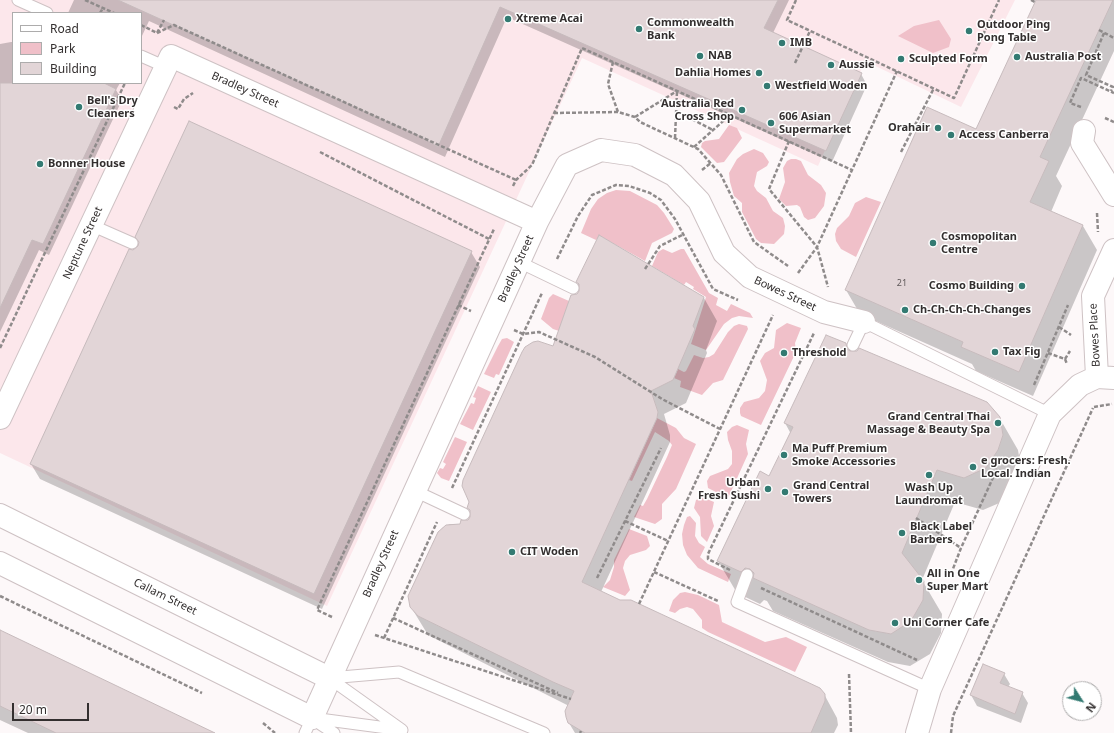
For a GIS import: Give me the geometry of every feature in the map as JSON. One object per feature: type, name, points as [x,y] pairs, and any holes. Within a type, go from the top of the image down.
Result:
[{"type":"street","name":"Bradley Street","points":[[166,67],[171,56],[537,222],[308,726]]},
{"type":"street","name":"Neptune Street","points":[[0,418],[166,67]]},
{"type":"street","points":[[1084,131],[1082,143],[1114,195]]},
{"type":"street","name":"Bowes Street","points":[[537,222],[567,165],[601,150],[634,155],[674,175],[699,201],[711,229],[724,253],[750,277],[824,312],[864,322]]},
{"type":"street","name":"Bowes Place","points":[[1106,377],[1093,296],[1114,250]]},
{"type":"street","points":[[917,733],[930,689],[1050,414],[1080,385],[1106,377]]},
{"type":"street","name":"Callam Street","points":[[0,515],[330,678]]},
{"type":"street","points":[[0,563],[308,726]]},
{"type":"lane","points":[[18,0],[45,12]]},
{"type":"lane","points":[[142,56],[166,67]]},
{"type":"lane","points":[[91,225],[132,243]]},
{"type":"lane","points":[[519,262],[573,288]]},
{"type":"lane","points":[[853,345],[864,322]]},
{"type":"lane","name":"Bowes Street","points":[[864,322],[1050,414]]},
{"type":"lane","points":[[415,491],[464,514]]},
{"type":"lane","points":[[746,578],[737,602],[930,689]]},
{"type":"lane","points":[[330,678],[399,672],[544,733]]},
{"type":"lane","points":[[330,678],[405,732]]},
{"type":"lane","points":[[308,726],[405,732]]},
{"type":"lane","points":[[308,726],[334,733]]},
{"type":"path","points":[[85,0],[112,12]]},
{"type":"path","points":[[796,0],[786,20],[954,98],[999,0]]},
{"type":"path","points":[[1031,0],[1035,2]]},
{"type":"path","points":[[101,12],[103,8]]},
{"type":"path","points":[[157,33],[164,20]]},
{"type":"path","points":[[142,26],[157,33],[174,25],[516,180]]},
{"type":"path","points":[[1099,30],[1114,38]]},
{"type":"path","points":[[795,63],[810,31]]},
{"type":"path","points":[[1083,108],[1070,102],[1081,78],[1112,92],[1113,87],[1086,75],[1104,33]]},
{"type":"path","points":[[317,610],[516,180],[532,165],[582,48],[852,170]]},
{"type":"path","points":[[613,62],[608,84],[618,112]]},
{"type":"path","points":[[639,604],[783,293],[817,247],[897,71]]},
{"type":"path","points":[[0,348],[125,84]]},
{"type":"path","points":[[901,152],[934,88]]},
{"type":"path","points":[[675,138],[676,91]]},
{"type":"path","points":[[635,117],[676,91]]},
{"type":"path","points":[[178,109],[191,93],[195,93]]},
{"type":"path","points":[[676,111],[713,130]]},
{"type":"path","points":[[554,113],[618,112],[635,117],[640,122],[698,149],[721,175],[754,242],[803,277]]},
{"type":"path","points":[[694,147],[730,115]]},
{"type":"path","points":[[1102,116],[1114,122]]},
{"type":"path","points":[[789,141],[769,189],[817,247],[831,297],[708,554],[708,559],[738,575],[919,661]]},
{"type":"path","points":[[318,152],[489,239]]},
{"type":"path","points":[[393,618],[571,699],[384,638],[393,618],[444,505],[549,277],[583,207],[592,195],[616,185],[640,189],[661,200],[675,219],[682,235],[660,246],[645,269]]},
{"type":"path","points":[[458,305],[477,313]]},
{"type":"path","points":[[1059,327],[1072,335]]},
{"type":"path","points":[[523,334],[539,332],[595,357],[662,399],[720,429]]},
{"type":"path","points":[[1048,353],[1065,359]]},
{"type":"path","points":[[951,733],[953,716],[1093,407],[1114,404]]},
{"type":"path","points":[[597,578],[660,448]]},
{"type":"path","points":[[916,518],[961,548]]},
{"type":"path","points":[[625,521],[668,542]]},
{"type":"path","points":[[0,596],[205,694]]},
{"type":"path","points":[[262,721],[275,733]]},
{"type":"shaded area","points":[[0,0],[1015,0],[961,107],[865,61],[818,166],[582,58],[327,606],[0,453]]},
{"type":"green space","points":[[939,20],[951,39],[949,47],[933,53],[898,36],[914,26]]},
{"type":"green space","points":[[729,125],[737,128],[742,138],[724,162],[717,163],[701,147],[702,143],[705,141],[719,139]]},
{"type":"green space","points":[[754,149],[763,153],[769,162],[767,166],[757,172],[754,186],[757,191],[766,198],[773,211],[783,218],[785,226],[784,234],[774,244],[761,243],[756,239],[742,212],[742,203],[734,196],[730,182],[729,173],[737,159],[743,154]]},
{"type":"green space","points":[[791,159],[801,161],[808,175],[821,185],[826,193],[824,206],[815,218],[808,220],[804,217],[800,207],[797,205],[786,206],[779,199],[785,182],[783,168],[787,161]]},
{"type":"green space","points":[[616,190],[630,191],[657,205],[674,229],[672,233],[652,243],[645,261],[600,236],[596,240],[581,233],[591,209],[598,199],[607,193]]},
{"type":"green space","points":[[866,197],[881,202],[856,257],[841,249],[836,241],[835,234],[837,228],[849,216],[855,203]]},
{"type":"green space","points":[[663,249],[672,253],[684,249],[709,293],[718,298],[716,305],[727,311],[731,304],[750,313],[753,318],[739,316],[732,318],[724,324],[706,350],[691,344],[706,297],[693,289],[694,287],[686,282],[684,285],[652,266],[658,252]]},
{"type":"green space","points":[[553,294],[569,301],[559,331],[553,329],[541,319],[549,298]]},
{"type":"green space","points":[[787,323],[801,328],[795,343],[796,352],[761,425],[741,416],[740,408],[744,402],[759,398],[765,391],[767,380],[760,361],[765,353],[774,348],[776,330]]},
{"type":"green space","points":[[739,324],[747,326],[748,329],[723,380],[713,383],[702,395],[680,387],[681,381],[674,378],[678,369],[684,372],[686,371],[694,355],[703,358],[714,354],[728,332],[734,326]]},
{"type":"green space","points":[[507,338],[514,342],[499,375],[496,374],[494,378],[484,374],[502,339]]},
{"type":"green space","points":[[478,386],[491,392],[473,430],[460,424],[471,403],[474,404],[476,398],[473,397]]},
{"type":"green space","points":[[657,418],[676,428],[684,438],[696,444],[676,489],[662,504],[662,519],[655,524],[634,517],[640,505],[643,506],[647,499],[667,457],[672,445],[669,441],[655,432],[632,481],[629,480]]},
{"type":"green space","points":[[737,425],[749,430],[746,444],[748,454],[728,498],[708,488],[707,481],[710,476],[728,469],[732,464],[732,451],[727,432],[732,427]]},
{"type":"green space","points":[[455,437],[467,442],[449,481],[441,478],[437,473],[440,468],[443,469],[446,464],[443,462]]},
{"type":"green space","points":[[702,497],[714,502],[711,516],[714,526],[707,542],[701,536],[700,517],[694,508],[696,500]]},
{"type":"green space","points":[[690,516],[696,523],[695,536],[699,543],[705,547],[700,557],[708,564],[731,574],[728,582],[698,568],[687,555],[683,545],[682,534],[687,517]]},
{"type":"green space","points":[[629,529],[647,536],[650,546],[646,550],[630,555],[625,561],[623,568],[630,590],[625,596],[603,587],[610,580],[614,567],[614,560]]},
{"type":"green space","points":[[685,592],[698,595],[719,605],[722,622],[765,642],[786,637],[807,647],[795,672],[708,632],[702,628],[702,620],[693,609],[687,607],[680,609],[675,613],[669,611],[673,600],[680,593]]},
{"type":"building","name":"Westfield Woden","points":[[118,0],[778,0],[764,28],[862,73],[826,151],[500,7],[438,147],[421,137]]},
{"type":"building","points":[[1036,0],[1113,0],[1040,157],[1049,161],[1030,202],[1083,225],[1019,372],[961,347],[963,342],[845,290],[927,107],[976,129]]},
{"type":"building","name":"Bonner House","points":[[0,83],[106,84],[116,89],[43,244],[32,240],[0,308]]},
{"type":"building","points":[[189,121],[472,251],[314,594],[30,464],[129,249],[133,250],[138,246],[139,242],[135,237]]},
{"type":"building","name":"CIT Woden","points":[[599,235],[704,297],[693,326],[695,329],[673,380],[651,391],[658,412],[657,418],[582,582],[620,600],[631,600],[820,688],[825,694],[825,701],[811,733],[585,733],[568,723],[566,717],[565,711],[574,691],[418,616],[410,607],[408,596],[438,532],[446,525],[460,524],[461,520],[468,520],[470,517],[470,510],[467,508],[469,502],[462,486],[463,480],[522,352],[525,347],[538,341],[553,346],[571,295],[577,294],[579,291],[579,284],[576,282]]},
{"type":"building","name":"Grand Central Towers","points":[[826,335],[846,343],[847,349],[850,351],[857,351],[859,348],[987,402],[1000,417],[1003,435],[998,450],[986,468],[964,478],[937,470],[902,553],[924,581],[923,600],[911,621],[891,634],[869,630],[753,578],[754,573],[750,569],[745,568],[741,572],[717,561],[760,471],[769,476],[793,427],[784,423]]},
{"type":"building","points":[[0,630],[215,733],[56,733],[0,706]]},
{"type":"building","points":[[983,664],[1005,673],[1000,683],[1023,692],[1015,714],[970,695]]},
{"type":"place","name":"Xtreme Acai","points":[[508,19]]},
{"type":"place","name":"Commonwealth Bank","points":[[639,29]]},
{"type":"place","name":"Outdoor Ping Pong Table","points":[[969,31]]},
{"type":"place","name":"IMB","points":[[782,43]]},
{"type":"place","name":"NAB","points":[[700,56]]},
{"type":"place","name":"Australia Post","points":[[1017,57]]},
{"type":"place","name":"Sculpted Form","points":[[901,59]]},
{"type":"place","name":"Aussie","points":[[831,65]]},
{"type":"place","name":"Dahlia Homes","points":[[759,73]]},
{"type":"place","name":"Westfield Woden","points":[[767,86]]},
{"type":"place","name":"Bell's Dry Cleaners","points":[[79,107]]},
{"type":"place","name":"Australia Red Cross Shop","points":[[742,110]]},
{"type":"place","name":"606 Asian Supermarket","points":[[771,123]]},
{"type":"place","name":"Orahair","points":[[938,128]]},
{"type":"place","name":"Access Canberra","points":[[951,135]]},
{"type":"place","name":"Bonner House","points":[[40,164]]},
{"type":"place","name":"Cosmopolitan Centre","points":[[933,243]]},
{"type":"place","name":"Cosmo Building","points":[[1022,286]]},
{"type":"place","name":"Ch-Ch-Ch-Ch-Changes","points":[[905,310]]},
{"type":"place","name":"Tax Fig","points":[[995,352]]},
{"type":"place","name":"Threshold","points":[[784,353]]},
{"type":"place","name":"Grand Central Thai Massage & Beauty Spa","points":[[998,423]]},
{"type":"place","name":"Ma Puff Premium Smoke Accessories","points":[[784,455]]},
{"type":"place","name":"e grocers: Fresh. Local. Indian","points":[[973,467]]},
{"type":"place","name":"Wash Up Laundromat","points":[[929,475]]},
{"type":"place","name":"Urban Fresh Sushi","points":[[768,489]]},
{"type":"place","name":"Grand Central Towers","points":[[785,492]]},
{"type":"place","name":"Black Label Barbers","points":[[902,533]]},
{"type":"place","name":"CIT Woden","points":[[512,552]]},
{"type":"place","name":"All in One Super Mart","points":[[919,580]]},
{"type":"place","name":"Uni Corner Cafe","points":[[895,623]]}]
